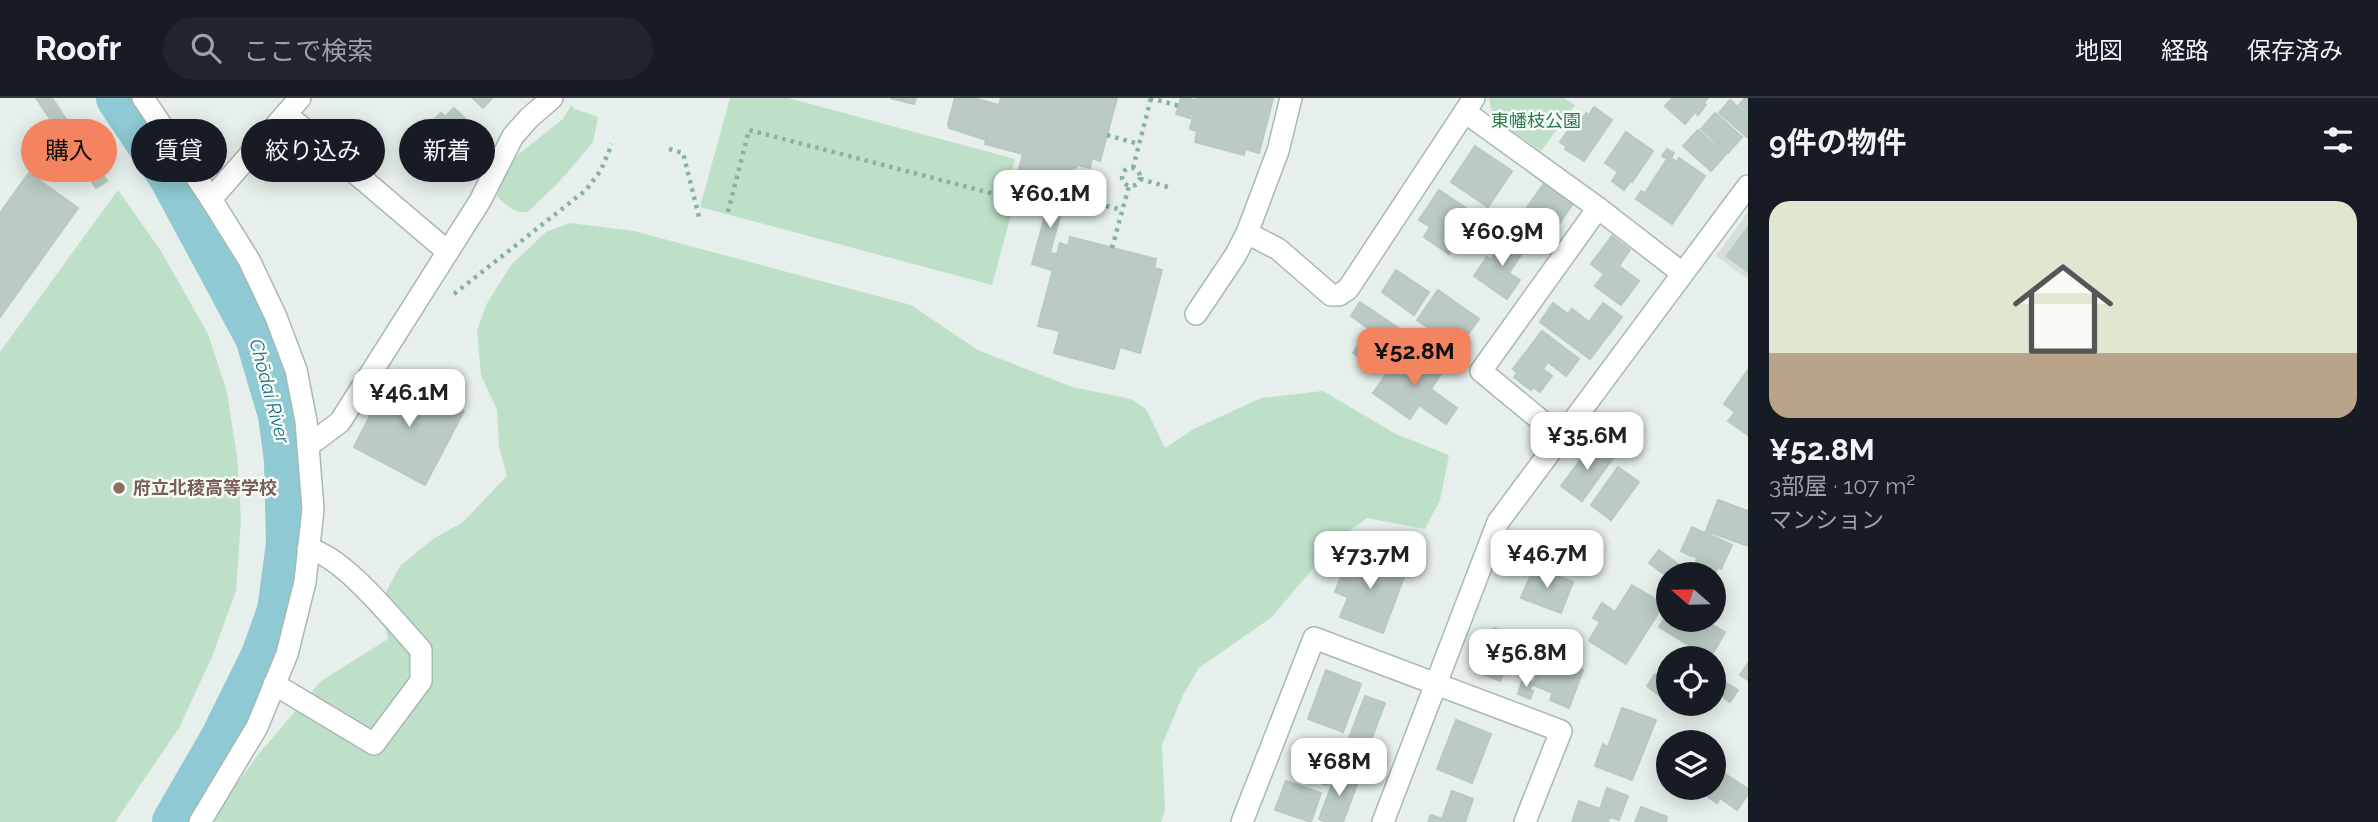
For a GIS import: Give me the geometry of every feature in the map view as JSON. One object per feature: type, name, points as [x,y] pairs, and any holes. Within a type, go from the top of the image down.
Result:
[{"type":"street","points":[[143,98],[250,260],[276,317],[296,370],[306,421],[313,509],[305,582],[287,654],[257,727],[200,822]]},
{"type":"street","points":[[308,446],[340,422],[480,201],[513,136],[552,98]]},
{"type":"street","points":[[1196,314],[1247,233],[1278,151],[1291,98]]},
{"type":"street","points":[[1247,233],[1293,260],[1331,295],[1339,295],[1348,289],[1469,105],[1682,274]]},
{"type":"street","points":[[211,199],[293,106],[448,252]]},
{"type":"street","points":[[1383,822],[1498,522],[1748,186]]},
{"type":"street","points":[[1562,437],[1481,371],[1598,208]]},
{"type":"street","points":[[274,684],[374,744],[421,681],[421,650],[359,582],[320,551],[308,549]]},
{"type":"street","points":[[1242,822],[1314,638],[1561,731],[1525,822]]},
{"type":"path","points":[[1133,168],[1150,98],[1179,106]]},
{"type":"path","points":[[728,212],[749,130],[1002,196],[1007,180],[1052,192]]},
{"type":"path","points":[[1107,135],[1139,144]]},
{"type":"path","points":[[454,294],[586,190],[601,170],[612,144]]},
{"type":"path","points":[[669,149],[683,153],[700,221]]},
{"type":"path","points":[[1133,168],[1139,172],[1140,179],[1136,185],[1129,186],[1124,183],[1122,176],[1125,170],[1133,168]]},
{"type":"path","points":[[1140,179],[1168,187]]},
{"type":"path","points":[[1112,248],[1129,186]]},
{"type":"path","points":[[1065,195],[1122,210]]},
{"type":"shaded area","points":[[1748,212],[1748,279],[1716,256]]},
{"type":"green space","points":[[730,98],[788,98],[1015,159],[1004,201],[1014,204],[992,285],[700,207]]},
{"type":"green space","name":"東幡枝公園","points":[[1489,98],[1564,98],[1575,105],[1541,151],[1493,118]]},
{"type":"green space","points":[[571,105],[598,117],[593,142],[560,181],[528,212],[511,208],[497,196],[514,158],[563,119]]},
{"type":"green space","name":"府立北稜高等学校","points":[[118,190],[161,251],[208,334],[227,392],[237,457],[241,519],[236,591],[211,659],[179,728],[115,822],[0,822],[0,352]]},
{"type":"green space","points":[[570,223],[634,231],[911,305],[978,350],[1072,387],[1131,399],[1146,409],[1165,448],[1194,429],[1261,398],[1323,391],[1396,434],[1449,455],[1440,500],[1425,529],[1367,518],[1337,540],[1272,617],[1199,668],[1183,695],[1162,745],[1165,811],[1161,822],[209,822],[257,756],[321,681],[388,639],[380,603],[400,566],[433,539],[463,522],[507,476],[499,447],[497,410],[481,375],[477,331],[486,305],[511,265],[546,232]]},
{"type":"building","points":[[36,98],[52,98],[66,119],[50,119]]},
{"type":"building","points":[[473,98],[492,98],[483,108]]},
{"type":"building","points":[[890,98],[916,98],[914,104]]},
{"type":"building","points":[[955,98],[974,98],[999,105],[995,120],[991,119],[986,140],[949,128]]},
{"type":"building","points":[[1001,98],[1117,98],[1100,161],[1092,158],[1090,168],[1077,165],[1076,168],[1073,167],[1067,190],[1017,177],[1023,154],[985,144],[991,119],[995,120]]},
{"type":"building","points":[[1181,98],[1195,100],[1190,118],[1176,114]]},
{"type":"building","points":[[1197,98],[1273,99],[1259,153],[1245,149],[1244,155],[1195,142],[1197,131],[1190,129]]},
{"type":"building","points":[[1673,98],[1708,98],[1698,115],[1695,112],[1685,124],[1665,106]]},
{"type":"building","points":[[1748,98],[1748,113],[1739,105]]},
{"type":"building","points":[[1730,100],[1748,116],[1748,138],[1719,113]]},
{"type":"building","points":[[1594,107],[1612,120],[1584,161],[1565,149],[1567,147],[1560,142],[1574,122],[1578,125]]},
{"type":"building","points":[[454,108],[466,119],[435,119],[441,113],[445,117]]},
{"type":"building","points":[[1715,113],[1742,137],[1728,153],[1701,129]]},
{"type":"building","points":[[1698,130],[1726,154],[1711,171],[1683,146]]},
{"type":"building","points":[[1626,132],[1653,151],[1624,190],[1612,181],[1618,172],[1605,163]]},
{"type":"building","points":[[1475,146],[1512,171],[1488,207],[1451,182]]},
{"type":"building","points":[[1667,149],[1674,153],[1671,158],[1677,162],[1679,158],[1705,176],[1672,224],[1636,199],[1641,191],[1645,193],[1667,159],[1662,156]]},
{"type":"building","points":[[1546,181],[1575,201],[1546,242],[1517,221]]},
{"type":"building","points":[[22,182],[42,182],[78,208],[0,317],[0,213]]},
{"type":"building","points":[[92,182],[105,182],[96,188]]},
{"type":"building","points":[[1053,186],[1067,190],[1050,253],[1057,254],[1052,270],[1032,264]]},
{"type":"building","points":[[1439,190],[1487,222],[1473,243],[1461,236],[1449,254],[1424,237],[1430,227],[1419,220]]},
{"type":"building","points":[[1748,227],[1748,272],[1727,256]]},
{"type":"building","points":[[1508,236],[1525,249],[1509,273],[1520,280],[1507,299],[1474,276],[1487,257],[1491,260]]},
{"type":"building","points":[[1612,236],[1630,250],[1619,266],[1639,281],[1621,305],[1595,286],[1604,274],[1591,264]]},
{"type":"building","points":[[1070,237],[1156,259],[1154,268],[1162,270],[1140,353],[1120,347],[1114,369],[1054,353],[1060,331],[1038,326],[1060,243],[1068,246]]},
{"type":"building","points":[[1396,270],[1429,292],[1414,315],[1382,292]]},
{"type":"building","points":[[1438,290],[1479,319],[1458,348],[1417,320]]},
{"type":"building","points":[[1360,302],[1407,334],[1381,372],[1353,353],[1369,329],[1351,316]]},
{"type":"building","points":[[1553,303],[1568,314],[1572,309],[1589,322],[1603,303],[1622,317],[1590,359],[1540,322]]},
{"type":"building","points":[[1542,331],[1579,359],[1566,376],[1548,362],[1543,369],[1552,376],[1540,392],[1533,387],[1531,390],[1514,377],[1517,373],[1513,369]]},
{"type":"building","points":[[1405,348],[1441,374],[1431,389],[1457,408],[1446,424],[1419,405],[1410,419],[1373,393]]},
{"type":"building","points":[[1748,370],[1748,435],[1728,421],[1735,412],[1724,404]]},
{"type":"building","points":[[392,373],[464,411],[425,485],[354,447]]},
{"type":"building","points":[[1593,443],[1613,458],[1582,501],[1561,486]]},
{"type":"building","points":[[1618,467],[1639,482],[1611,520],[1591,505]]},
{"type":"building","points":[[1718,500],[1748,511],[1748,546],[1706,531]]},
{"type":"building","points":[[1692,527],[1702,532],[1691,556],[1681,551]]},
{"type":"building","points":[[1704,532],[1732,545],[1724,562],[1706,562],[1693,556]]},
{"type":"building","points":[[1659,550],[1675,562],[1656,562],[1656,568],[1649,563]]},
{"type":"building","points":[[1364,553],[1407,569],[1383,633],[1340,617],[1348,597],[1335,592],[1347,561],[1359,566]]},
{"type":"building","points":[[1534,567],[1573,582],[1561,613],[1521,598]]},
{"type":"building","points":[[1632,585],[1656,599],[1656,617],[1626,664],[1589,641],[1600,622],[1593,618],[1602,603],[1615,612]]},
{"type":"building","points":[[1494,628],[1518,638],[1500,681],[1475,671]]},
{"type":"building","points":[[1667,632],[1725,632],[1717,646],[1690,646]]},
{"type":"building","points":[[1542,663],[1561,670],[1563,663],[1583,670],[1569,708],[1550,700],[1553,693],[1533,685]]},
{"type":"building","points":[[1748,663],[1748,680],[1740,675]]},
{"type":"building","points":[[1326,670],[1361,684],[1343,732],[1308,719]]},
{"type":"building","points":[[1655,674],[1656,675],[1656,693],[1647,686]]},
{"type":"building","points":[[1523,679],[1532,682],[1530,699],[1518,694]]},
{"type":"building","points":[[1726,683],[1738,690],[1730,702],[1726,699]]},
{"type":"building","points":[[1365,696],[1385,703],[1368,748],[1348,741]]},
{"type":"building","points":[[1622,708],[1656,720],[1632,780],[1595,766],[1603,744],[1608,747]]},
{"type":"building","points":[[1456,720],[1491,734],[1472,783],[1437,769]]},
{"type":"building","points":[[1320,739],[1340,747],[1326,785],[1306,777]]},
{"type":"building","points":[[1337,771],[1359,779],[1343,822],[1326,822],[1319,819]]},
{"type":"building","points":[[1726,775],[1748,789],[1748,794],[1737,810],[1723,800],[1726,800]]},
{"type":"building","points":[[1286,781],[1321,793],[1311,822],[1275,810]]},
{"type":"building","points":[[1607,788],[1628,796],[1619,820],[1610,817],[1608,822],[1572,822],[1579,801],[1600,809]]},
{"type":"building","points":[[1452,791],[1473,799],[1465,822],[1428,822],[1431,815],[1442,819]]},
{"type":"building","points":[[1641,807],[1667,817],[1666,822],[1635,822]]},
{"type":"waterway","name":"Chōdai River","points":[[119,98],[172,177],[258,337],[281,415],[287,461],[289,544],[280,611],[263,658],[223,739],[175,822]]},
{"type":"place","name":"府立北稜高等学校","points":[[119,488]]}]
